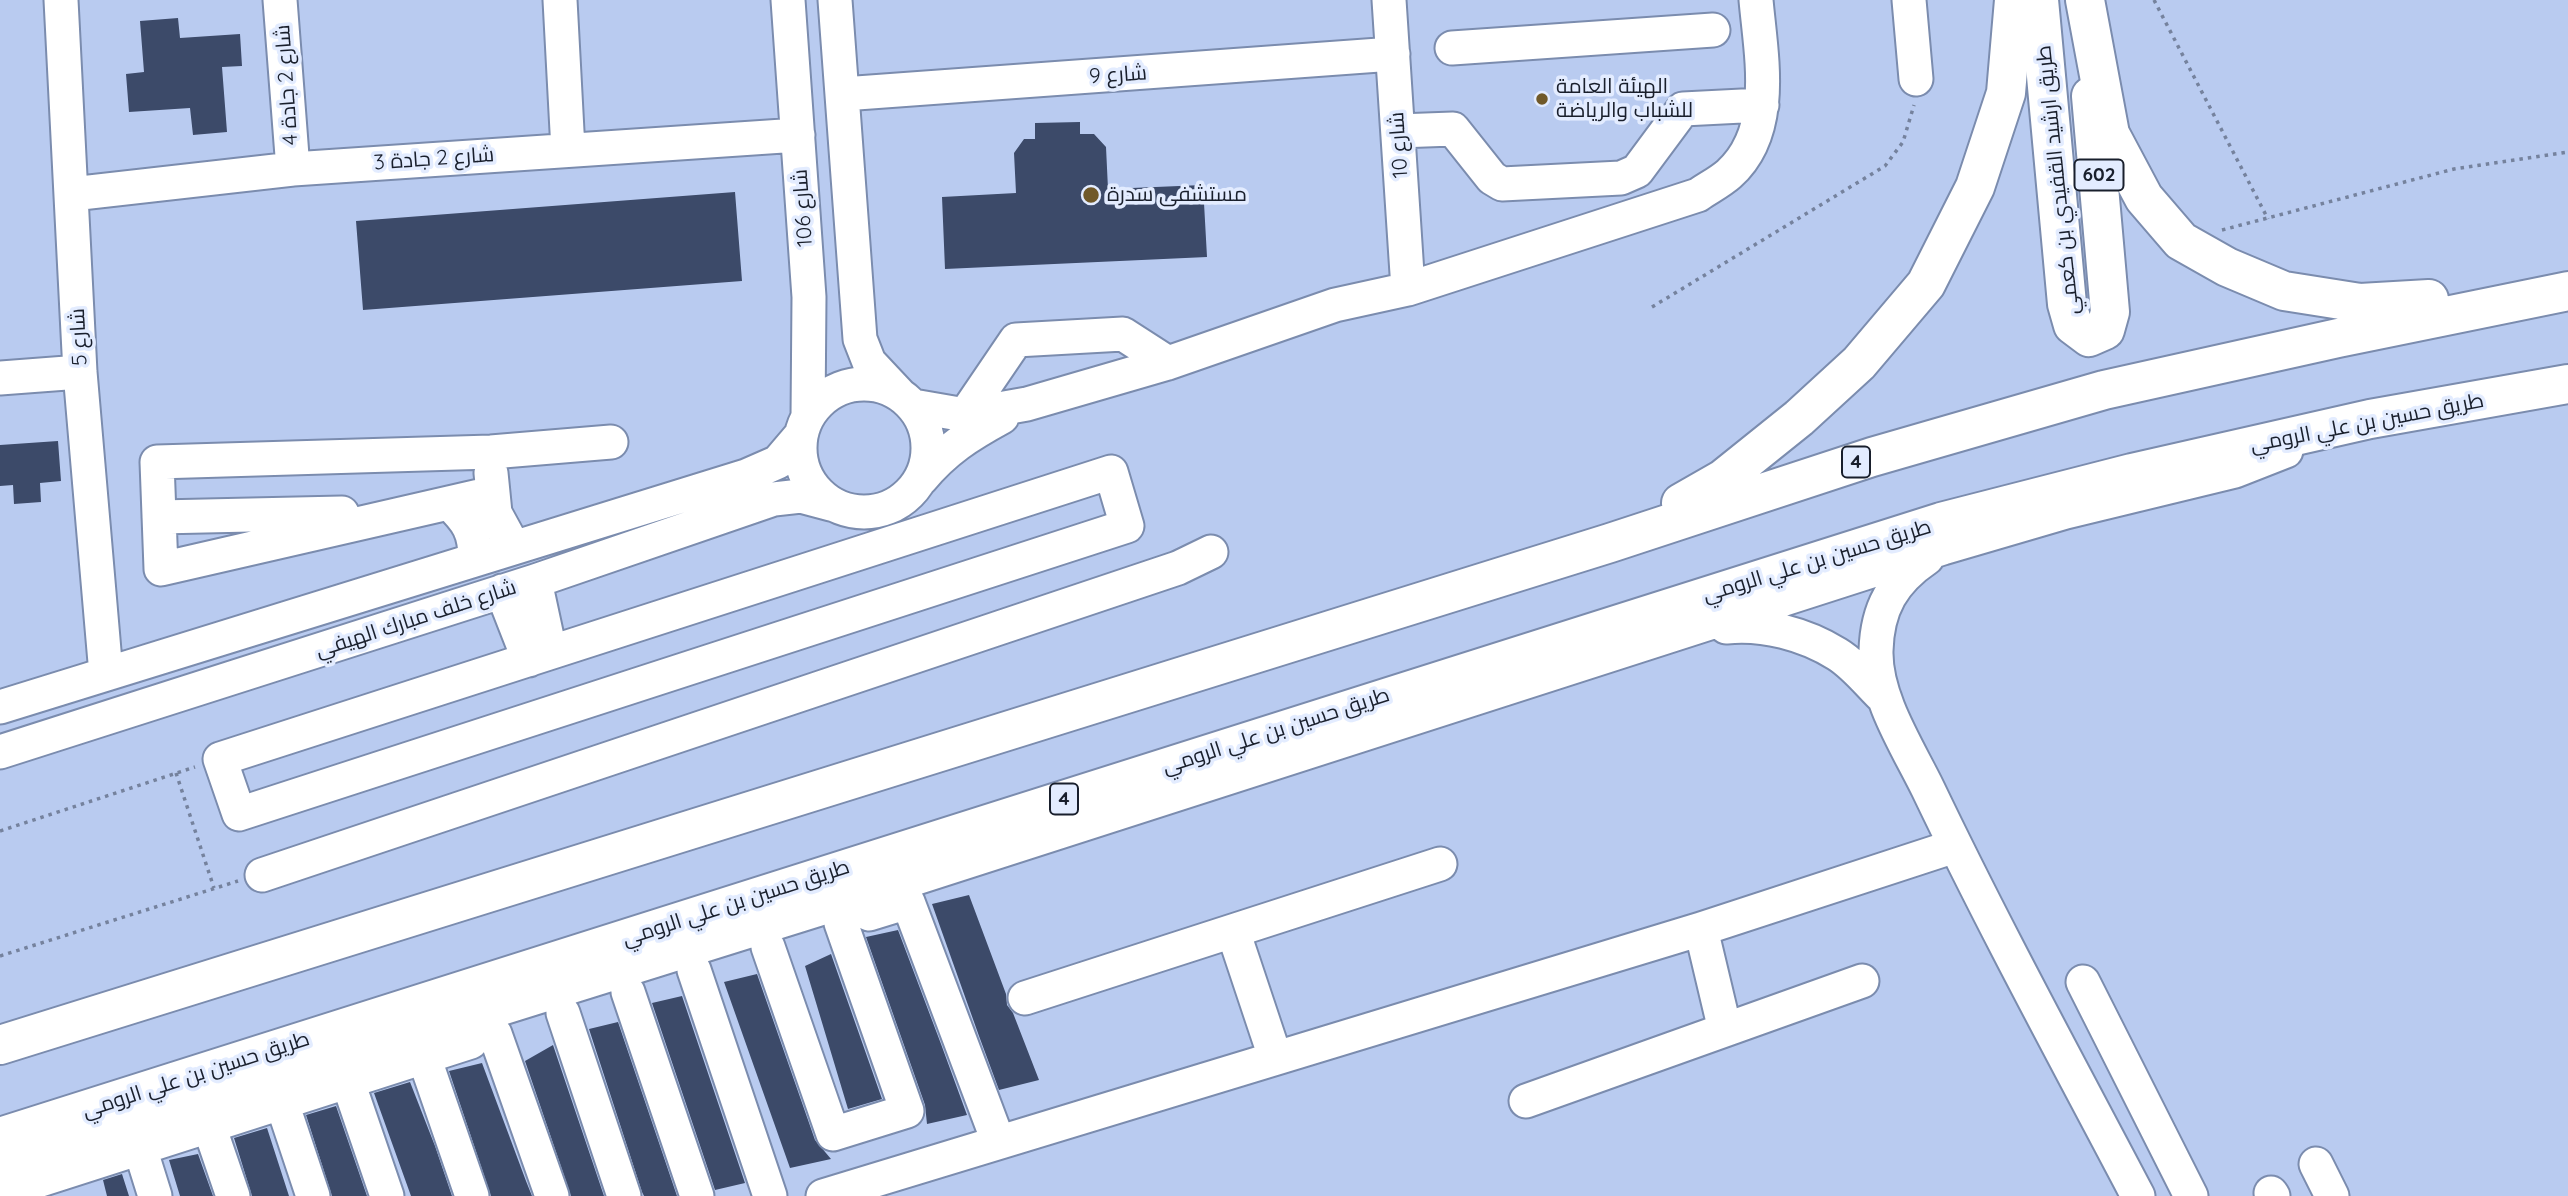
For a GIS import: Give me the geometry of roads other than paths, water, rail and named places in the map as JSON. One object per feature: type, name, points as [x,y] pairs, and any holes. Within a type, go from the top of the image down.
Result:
[{"type":"main road","points":[[1610,542],[1723,479],[1799,418],[1859,363],[1926,284],[1975,187],[2006,93],[2014,0]]},
{"type":"main road","name":"طريق ارشيد القفيدي بن كعمي","points":[[2039,0],[2067,304],[2073,325],[2089,337],[2105,330],[2109,322],[2110,301],[2084,0]]},
{"type":"main road","points":[[2084,0],[2110,134],[2144,198],[2181,241],[2227,267],[2284,291],[2360,303],[2557,292]]},
{"type":"main road","name":"4","points":[[0,1045],[1610,542],[1872,457],[2104,390],[2557,292]]},
{"type":"main road","name":"طريق حسين بن علي الرومي","points":[[0,1137],[1928,526],[2132,473],[2370,419],[2568,384]]},
{"type":"street","name":"شارع 5","points":[[61,0],[80,372],[106,674]]},
{"type":"street","name":"شارع 2 جادة 4","points":[[280,0],[293,169]]},
{"type":"street","points":[[560,0],[568,150]]},
{"type":"street","name":"شارع 106","points":[[788,0],[809,297],[805,425]]},
{"type":"street","points":[[835,0],[860,339],[869,362],[907,400],[924,423],[929,443],[927,463],[913,490],[897,541]]},
{"type":"street","name":"شارع 10","points":[[1389,0],[1408,289]]},
{"type":"street","points":[[1909,0],[1916,79]]},
{"type":"street","points":[[897,541],[863,513],[831,503],[816,491],[805,474],[800,454],[805,425],[822,400],[840,388],[860,384],[881,386],[907,400],[965,415],[1027,404],[1168,363],[1335,305],[1408,289],[1698,195],[1730,173],[1751,146],[1762,105],[1739,21],[1452,48]]},
{"type":"street","name":"شارع 9","points":[[843,94],[1393,54]]},
{"type":"street","points":[[1398,131],[1453,129],[1462,135],[1492,178],[1508,186],[1620,178],[1637,171],[1683,109],[1762,105]]},
{"type":"street","name":"شارع 2 جادة 3","points":[[72,194],[293,169],[798,135]]},
{"type":"street","points":[[806,244],[819,257],[833,263],[853,248]]},
{"type":"street","points":[[965,415],[1016,340],[1123,334],[1168,363]]},
{"type":"street","points":[[0,377],[80,372]]},
{"type":"street","points":[[863,513],[886,509],[913,490],[940,456],[959,440],[1027,404]]},
{"type":"street","points":[[5,1186],[839,903],[1943,548],[2066,512],[2235,471],[2370,419]]},
{"type":"street","name":"شارع خلف مبارك الهيفي","points":[[0,707],[746,476],[778,462],[805,425]]},
{"type":"street","points":[[492,493],[161,569],[157,462],[491,452],[611,442]]},
{"type":"street","points":[[491,452],[495,513],[513,546]]},
{"type":"street","points":[[1111,472],[1127,526],[239,814],[220,759],[897,541],[1111,472]]},
{"type":"street","name":"شارع خلف مبارك الهيفي","points":[[0,752],[535,581],[774,499],[801,496],[831,503]]},
{"type":"street","points":[[449,503],[468,522],[475,539],[475,558]]},
{"type":"street","points":[[159,517],[414,511]]},
{"type":"street","points":[[1943,548],[1905,573],[1882,609],[1876,653],[1885,699],[1955,846],[2138,1196]]},
{"type":"street","points":[[262,875],[1178,568],[1211,552]]},
{"type":"street","points":[[535,581],[539,656]]},
{"type":"street","points":[[502,591],[539,656]]},
{"type":"street","points":[[1691,630],[1745,625],[1796,634],[1838,654],[1885,699]]},
{"type":"street","points":[[823,1196],[1700,929],[1955,846]]},
{"type":"street","points":[[1025,998],[1440,864]]},
{"type":"street","points":[[5,1186],[77,1183],[140,1148],[908,902],[998,1141]]},
{"type":"street","points":[[768,947],[834,1134],[907,1111],[841,923]]},
{"type":"street","points":[[1700,929],[1724,1030]]},
{"type":"street","points":[[1233,931],[1275,1057]]},
{"type":"street","points":[[694,970],[770,1196]]},
{"type":"street","points":[[1526,1101],[1863,981]]},
{"type":"street","points":[[2082,982],[2191,1196]]},
{"type":"street","points":[[628,992],[697,1196]]},
{"type":"street","points":[[563,1013],[624,1196]]},
{"type":"street","points":[[495,1034],[552,1196]]},
{"type":"street","points":[[424,1057],[472,1196]]},
{"type":"street","points":[[348,1082],[387,1196]]},
{"type":"street","points":[[282,1103],[313,1196]]},
{"type":"street","points":[[209,1126],[233,1196]]},
{"type":"street","points":[[140,1148],[155,1196]]},
{"type":"street","points":[[2315,1164],[2332,1196]]},
{"type":"place","name":"الهيئة العامة للشباب والرياضة","points":[[1542,99]]},
{"type":"place","name":"مستشفى سدرة","points":[[1091,195]]}]
